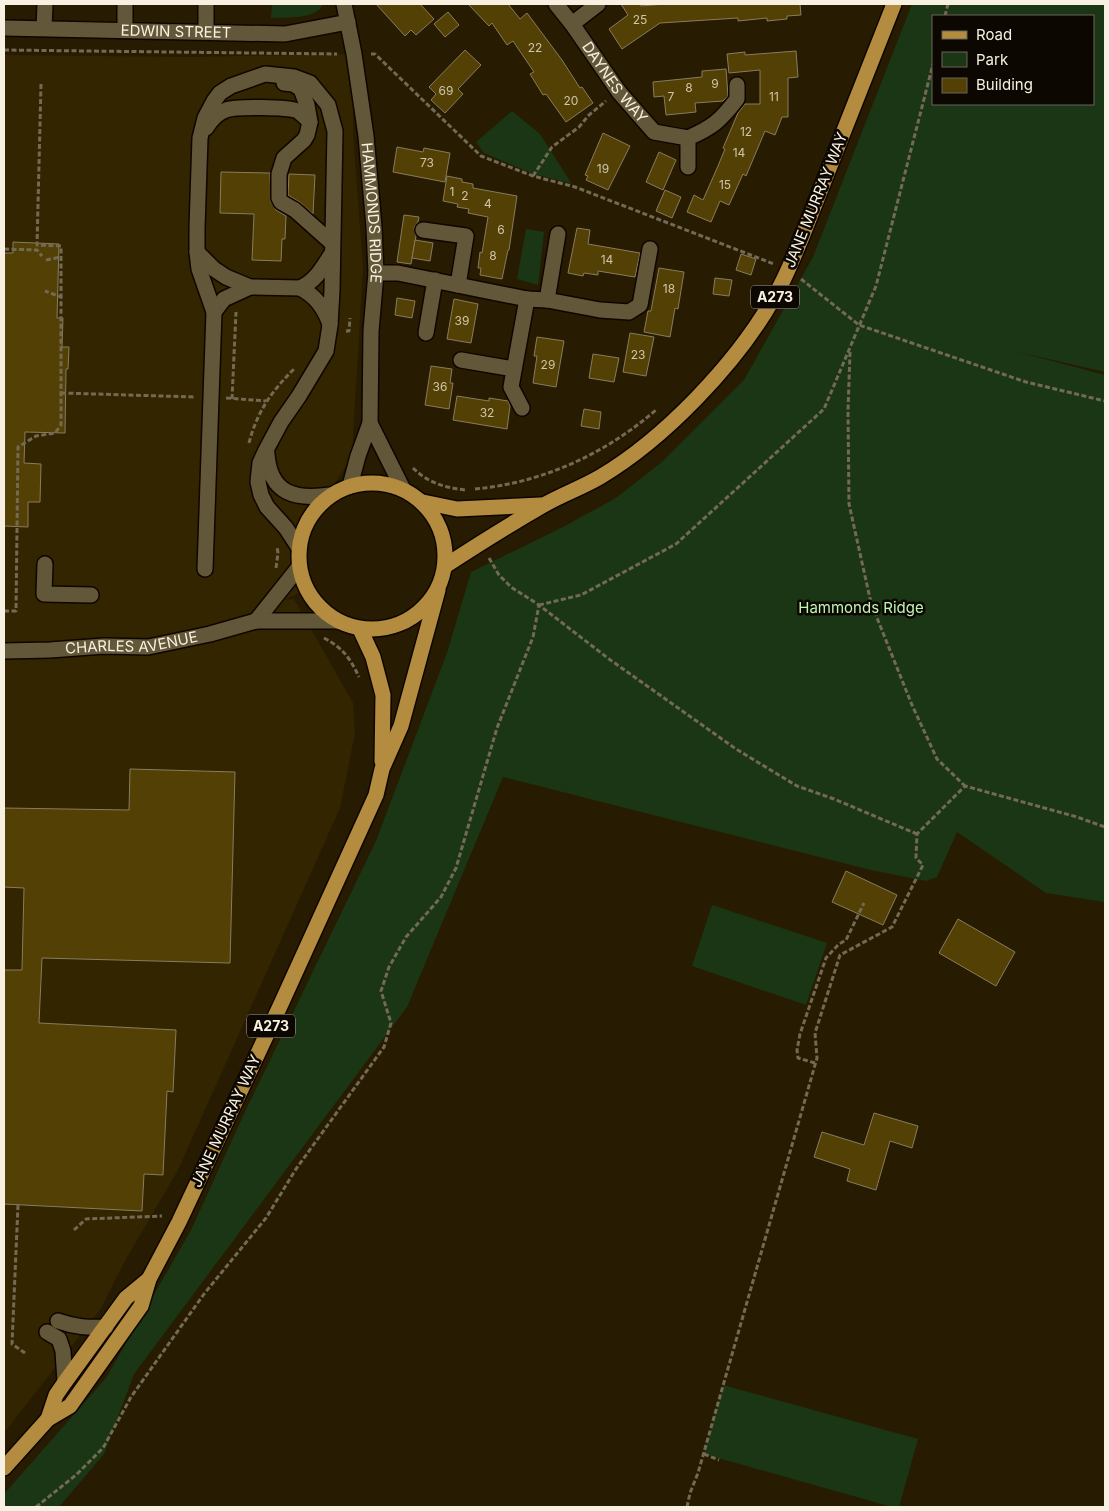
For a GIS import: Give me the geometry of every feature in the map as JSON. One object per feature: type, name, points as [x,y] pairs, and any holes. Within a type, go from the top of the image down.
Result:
[{"type":"main road","name":"JANE MURRAY WAY","points":[[445,566],[543,505],[600,476],[648,443],[687,407],[731,360],[754,330],[774,298],[788,269],[894,4]]},
{"type":"main road","points":[[368,482],[386,484],[403,489],[423,502],[437,521],[445,543],[445,566],[438,590],[424,609],[405,622],[384,629],[360,629],[337,621],[319,608],[306,590],[299,567],[299,548],[303,530],[314,510],[330,495],[350,486],[368,482]]},
{"type":"main road","name":"JANE MURRAY WAY","points":[[423,502],[457,509],[543,505]]},
{"type":"main road","name":"JANE MURRAY WAY","points":[[4,1468],[48,1419],[70,1406],[141,1306],[149,1279],[179,1222],[376,795],[382,769],[401,726],[438,590]]},
{"type":"main road","name":"JANE MURRAY WAY","points":[[360,629],[373,657],[383,695],[382,769]]},
{"type":"main road","name":"JANE MURRAY WAY","points":[[48,1419],[56,1395],[65,1382],[126,1298],[149,1279]]},
{"type":"street","points":[[44,28],[45,4]]},
{"type":"street","points":[[124,30],[125,4]]},
{"type":"street","points":[[206,4],[206,32]]},
{"type":"street","name":"HAMMONDS RIDGE","points":[[344,4],[354,54],[366,136],[376,273],[371,331],[370,423],[350,486]]},
{"type":"street","name":"DAYNES WAY","points":[[556,4],[619,92],[654,132],[688,138]]},
{"type":"street","points":[[572,24],[598,4]]},
{"type":"street","name":"EDWIN STREET","points":[[4,28],[285,34],[348,22]]},
{"type":"street","points":[[205,569],[214,312],[200,269],[198,252],[200,138],[205,118],[214,101],[225,90],[265,74],[303,79],[316,88],[328,105],[335,131],[330,325],[326,352],[281,422],[266,450],[260,463],[258,482],[261,495],[267,507],[286,528],[299,548]]},
{"type":"street","points":[[245,81],[292,84],[299,87],[305,97],[310,122],[307,135],[284,158],[279,174],[279,198],[281,202],[296,210],[332,248]]},
{"type":"street","points":[[688,167],[688,138],[709,128],[724,116],[737,99],[737,85]]},
{"type":"street","points":[[200,138],[205,128],[216,116],[230,109],[291,110],[300,113],[310,122]]},
{"type":"street","points":[[423,230],[466,236],[458,285]]},
{"type":"street","points":[[547,300],[558,234]]},
{"type":"street","points":[[198,252],[205,262],[214,269],[226,277],[250,287],[300,288],[311,282],[318,275],[332,248]]},
{"type":"street","points":[[376,273],[398,273],[527,299],[547,300],[600,310],[629,312],[640,305],[650,250]]},
{"type":"street","points":[[425,324],[435,280]]},
{"type":"street","points":[[214,312],[224,299],[250,287]]},
{"type":"street","points":[[300,288],[317,301],[325,311],[330,325]]},
{"type":"street","points":[[522,408],[511,387],[527,299]]},
{"type":"street","points":[[461,360],[514,369]]},
{"type":"street","name":"HAMMONDS RIDGE","points":[[370,423],[403,489]]},
{"type":"street","points":[[266,450],[272,478],[278,485],[297,496],[314,498],[330,495]]},
{"type":"street","points":[[45,564],[44,594],[91,595]]},
{"type":"street","points":[[256,621],[299,567]]},
{"type":"street","name":"CHARLES AVENUE","points":[[4,651],[104,646],[148,647],[210,634],[256,621],[337,621]]},
{"type":"street","points":[[58,1321],[86,1328],[106,1327]]},
{"type":"street","points":[[47,1332],[59,1339],[63,1350],[65,1382]]},
{"type":"path","points":[[4,50],[375,54],[482,156],[533,176],[575,187],[788,269],[859,326],[1026,382],[1105,401]]},
{"type":"path","points":[[539,605],[582,595],[676,544],[824,409],[876,286],[932,68]]},
{"type":"path","points":[[41,84],[37,250],[42,256]]},
{"type":"path","points":[[533,176],[552,147],[579,127],[589,115],[619,92]]},
{"type":"path","points":[[4,611],[16,611],[18,447],[36,436],[55,433],[60,425],[61,246],[37,245]]},
{"type":"path","points":[[4,249],[37,250]]},
{"type":"path","points":[[46,260],[61,258]]},
{"type":"path","points":[[768,270],[774,258]]},
{"type":"path","points":[[45,291],[61,296]]},
{"type":"path","points":[[232,398],[236,311]]},
{"type":"path","points":[[850,348],[848,411],[850,504],[871,602],[912,705],[937,759],[965,786],[1076,817],[1105,828]]},
{"type":"path","points":[[61,393],[210,397],[266,401]]},
{"type":"path","points":[[387,459],[405,460],[416,471],[433,482],[449,488],[466,490],[490,488],[550,474],[586,458],[633,428],[659,408]]},
{"type":"path","points":[[276,545],[278,553],[276,569]]},
{"type":"path","points":[[491,562],[499,575],[511,587],[539,605],[609,659],[736,749],[797,786],[834,799],[917,834]]},
{"type":"path","points":[[36,1507],[76,1475],[104,1448],[131,1397],[204,1294],[266,1218],[296,1169],[384,1047],[391,1023],[381,991],[389,967],[406,937],[441,897],[456,868],[497,728],[533,638],[539,605]]},
{"type":"path","points":[[322,637],[336,645],[350,659],[360,680]]},
{"type":"path","points":[[687,1507],[704,1454],[815,1063],[815,1033],[840,955],[892,926],[923,865],[916,858],[917,834],[965,786]]},
{"type":"path","points":[[815,1063],[798,1058],[797,1050],[800,1034],[826,958],[839,944],[846,940],[864,903]]},
{"type":"path","points":[[18,1205],[12,1344],[25,1353]]},
{"type":"path","points":[[74,1230],[86,1219],[161,1217],[166,1209]]},
{"type":"path","points":[[704,1454],[719,1460]]},
{"type":"shaded area","points":[[354,54],[353,133],[363,268],[352,453],[343,471],[303,530],[306,589],[284,600],[294,599],[353,703],[355,733],[340,808],[178,1170],[121,1268],[100,1310],[4,1433],[4,55],[188,57]]},
{"type":"green space","points":[[272,4],[323,4],[314,13],[307,15],[271,18]]},
{"type":"green space","name":"Hammonds Ridge","points":[[912,4],[1105,4],[1105,372],[1010,350],[1105,375],[1105,902],[1046,893],[957,832],[937,877],[926,881],[871,870],[503,777],[407,1007],[134,1374],[104,1454],[59,1507],[4,1507],[4,1494],[106,1378],[191,1230],[243,1116],[376,841],[447,653],[471,572],[563,527],[616,498],[662,462],[744,380],[813,257]]},
{"type":"green space","points":[[512,111],[540,134],[572,184],[531,173],[484,153],[476,142]]},
{"type":"green space","points":[[526,229],[544,232],[538,285],[517,279]]},
{"type":"green space","points":[[712,905],[827,943],[806,1005],[692,966]]},
{"type":"green space","points":[[723,1385],[918,1439],[899,1507],[892,1507],[704,1454]]},
{"type":"building","points":[[376,4],[420,4],[434,19],[416,35],[411,30],[405,36]]},
{"type":"building","points":[[468,4],[508,4],[520,19],[527,13],[580,88],[582,87],[593,103],[566,122],[546,94],[543,95],[530,74],[534,72],[513,41],[507,45],[492,23],[489,26]]},
{"type":"building","points":[[621,4],[640,4],[641,6],[665,4],[800,4],[801,15],[787,16],[787,19],[767,21],[767,18],[738,21],[738,18],[660,23],[622,49],[609,29],[628,15]]},
{"type":"building","points":[[448,12],[459,25],[445,37],[434,24]]},
{"type":"building","points":[[465,50],[481,65],[458,89],[463,94],[445,113],[431,100],[436,94],[429,87]]},
{"type":"building","points":[[796,51],[798,77],[788,78],[788,117],[782,117],[775,135],[765,131],[746,176],[743,174],[729,205],[720,201],[711,222],[687,212],[694,195],[703,200],[738,113],[745,104],[760,104],[760,70],[729,73],[727,54],[745,52],[745,55]]},
{"type":"building","points":[[726,69],[728,96],[723,101],[695,103],[696,112],[666,115],[664,96],[654,97],[653,82],[702,77],[702,71]]},
{"type":"building","points":[[603,133],[630,146],[608,190],[586,180],[588,176],[585,175]]},
{"type":"building","points":[[397,147],[423,152],[424,148],[450,153],[445,182],[393,172]]},
{"type":"building","points":[[659,152],[676,160],[663,190],[646,182]]},
{"type":"building","points":[[221,172],[270,173],[271,202],[276,210],[286,216],[285,239],[282,239],[281,261],[252,260],[254,214],[220,213]]},
{"type":"building","points":[[289,174],[315,175],[313,214],[288,195]]},
{"type":"building","points":[[447,176],[462,179],[462,182],[473,184],[473,188],[517,196],[509,250],[502,279],[480,275],[481,268],[478,268],[480,252],[482,253],[488,217],[468,213],[469,209],[457,207],[458,204],[443,201]]},
{"type":"building","points":[[665,190],[681,197],[672,218],[656,211]]},
{"type":"building","points":[[404,215],[419,217],[414,228],[416,236],[411,264],[397,262]]},
{"type":"building","points":[[577,228],[590,230],[588,244],[640,253],[635,277],[598,271],[598,275],[584,273],[583,276],[568,273]]},
{"type":"building","points":[[415,240],[433,243],[430,261],[412,258]]},
{"type":"building","points":[[13,242],[59,244],[57,318],[63,318],[62,347],[69,347],[68,369],[66,369],[65,433],[25,432],[24,463],[41,464],[40,502],[28,502],[28,527],[4,526],[4,253],[13,253]]},
{"type":"building","points":[[741,254],[756,259],[751,275],[736,270]]},
{"type":"building","points":[[659,268],[684,272],[678,309],[675,308],[670,337],[644,332],[648,311],[651,311]]},
{"type":"building","points":[[715,278],[732,280],[729,296],[713,294]]},
{"type":"building","points":[[397,298],[415,301],[412,318],[395,315]]},
{"type":"building","points":[[454,299],[478,304],[471,343],[447,339]]},
{"type":"building","points":[[630,333],[654,337],[646,376],[623,372]]},
{"type":"building","points":[[537,337],[564,341],[556,387],[533,383],[537,356],[534,356]]},
{"type":"building","points":[[593,354],[619,358],[614,382],[589,378]]},
{"type":"building","points":[[431,366],[452,369],[450,383],[453,383],[449,409],[425,405]]},
{"type":"building","points":[[457,396],[489,401],[489,398],[508,401],[510,406],[507,429],[453,420]]},
{"type":"building","points":[[584,409],[601,412],[599,429],[581,426]]},
{"type":"building","points":[[130,769],[235,772],[230,963],[42,958],[39,1023],[176,1030],[173,1092],[167,1091],[163,1175],[144,1174],[142,1211],[4,1204],[4,970],[22,970],[24,888],[4,887],[4,808],[129,810]]},
{"type":"building","points":[[846,871],[897,895],[883,925],[832,902]]},
{"type":"building","points":[[958,919],[1015,952],[996,986],[939,953]]},
{"type":"building","points":[[874,1113],[918,1126],[912,1148],[890,1141],[876,1190],[847,1181],[850,1169],[814,1157],[822,1132],[864,1145]]}]
